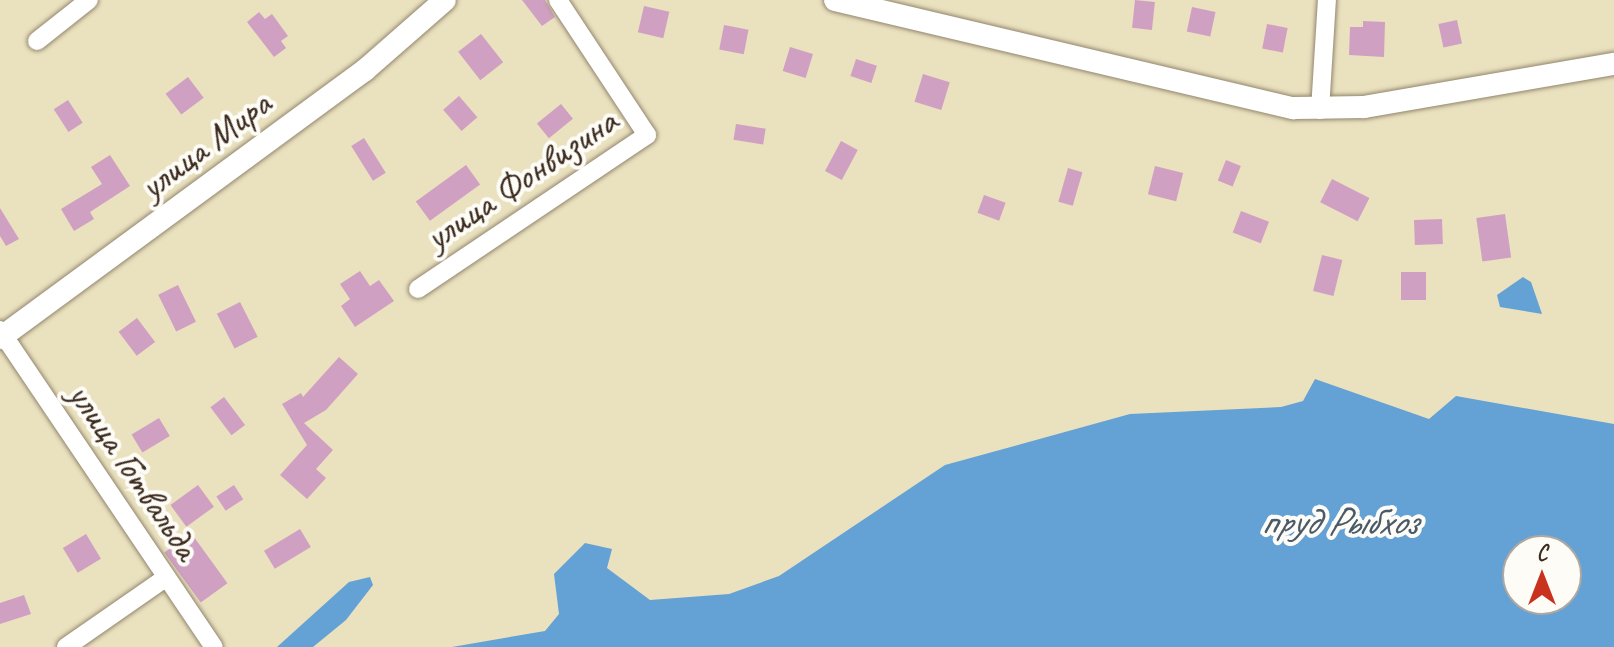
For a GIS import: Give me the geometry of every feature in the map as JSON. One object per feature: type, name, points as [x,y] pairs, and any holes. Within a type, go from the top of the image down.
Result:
[{"type":"street","points":[[37,41],[89,0]]},
{"type":"street","name":"улица Мира","points":[[1,335],[353,79],[445,0]]},
{"type":"street","name":"улица Фонвизина","points":[[418,289],[647,135],[558,0]]},
{"type":"street","points":[[835,0],[1290,108],[1320,110],[1440,96],[1614,64]]},
{"type":"street","points":[[1320,110],[1327,0]]},
{"type":"street","name":"улица Готвальда","points":[[1,335],[164,579],[214,647]]},
{"type":"street","points":[[66,647],[164,579]]},
{"type":"water","points":[[1523,277],[1531,282],[1542,314],[1500,307],[1497,295]]},
{"type":"water","name":"пруд Рыбхоз","points":[[1315,379],[1429,419],[1456,396],[1614,424],[1614,647],[452,647],[545,631],[559,614],[554,574],[585,543],[612,549],[607,568],[650,600],[729,594],[779,576],[945,465],[1130,414],[1281,407],[1303,401]]},
{"type":"water","points":[[370,577],[373,585],[346,620],[313,647],[277,647],[349,582]]},
{"type":"building","points":[[522,0],[545,0],[555,17],[542,26]]},
{"type":"building","points":[[1135,0],[1155,2],[1152,30],[1132,28]]},
{"type":"building","points":[[644,6],[669,12],[663,38],[638,32]]},
{"type":"building","points":[[1192,7],[1215,12],[1210,36],[1187,31]]},
{"type":"building","points":[[259,12],[265,19],[272,14],[288,36],[281,41],[286,48],[274,57],[247,22]]},
{"type":"building","points":[[1457,20],[1462,43],[1443,47],[1438,24]]},
{"type":"building","points":[[1363,21],[1385,22],[1384,57],[1349,55],[1350,27],[1363,27]]},
{"type":"building","points":[[1267,24],[1288,28],[1283,53],[1262,49]]},
{"type":"building","points":[[724,25],[749,30],[744,54],[719,50]]},
{"type":"building","points":[[481,34],[503,62],[480,80],[458,52]]},
{"type":"building","points":[[790,47],[813,54],[806,78],[783,71]]},
{"type":"building","points":[[856,59],[877,66],[871,83],[850,76]]},
{"type":"building","points":[[923,74],[950,82],[941,110],[915,102]]},
{"type":"building","points":[[188,77],[204,98],[181,115],[166,94]]},
{"type":"building","points":[[459,96],[477,117],[462,131],[443,110]]},
{"type":"building","points":[[68,100],[83,123],[68,132],[54,109]]},
{"type":"building","points":[[561,104],[573,119],[549,138],[537,124]]},
{"type":"building","points":[[736,124],[766,129],[763,144],[733,140]]},
{"type":"building","points":[[364,138],[386,173],[373,181],[351,146]]},
{"type":"building","points":[[841,141],[858,150],[842,180],[825,171]]},
{"type":"building","points":[[110,155],[130,186],[90,212],[94,219],[74,231],[61,209],[102,184],[91,167]]},
{"type":"building","points":[[1226,160],[1241,166],[1233,186],[1218,180]]},
{"type":"building","points":[[466,165],[480,184],[430,221],[416,201]]},
{"type":"building","points":[[1155,166],[1183,173],[1176,201],[1148,194]]},
{"type":"building","points":[[1068,168],[1082,172],[1073,206],[1058,202]]},
{"type":"building","points":[[1332,179],[1369,198],[1358,221],[1320,202]]},
{"type":"building","points":[[984,195],[1006,203],[999,221],[978,213]]},
{"type":"building","points":[[0,208],[19,239],[6,246],[0,236]]},
{"type":"building","points":[[1241,211],[1269,222],[1261,243],[1233,232]]},
{"type":"building","points":[[1505,214],[1511,258],[1482,262],[1476,218]]},
{"type":"building","points":[[1442,219],[1443,244],[1415,245],[1414,220]]},
{"type":"building","points":[[1322,255],[1342,260],[1333,296],[1313,291]]},
{"type":"building","points":[[360,271],[370,286],[379,280],[394,301],[355,327],[341,306],[350,299],[340,284]]},
{"type":"building","points":[[1401,272],[1426,272],[1426,300],[1401,300]]},
{"type":"building","points":[[178,285],[196,322],[176,331],[158,295]]},
{"type":"building","points":[[240,302],[258,337],[235,349],[217,314]]},
{"type":"building","points":[[137,318],[155,342],[137,356],[119,332]]},
{"type":"building","points":[[339,357],[358,374],[326,410],[304,423],[333,450],[316,469],[326,478],[307,499],[280,475],[307,445],[282,404],[301,393],[303,397]]},
{"type":"building","points":[[224,397],[245,425],[231,435],[210,407]]},
{"type":"building","points":[[159,418],[170,436],[142,452],[132,434]]},
{"type":"building","points":[[198,485],[214,507],[186,527],[170,505]]},
{"type":"building","points":[[234,485],[243,499],[226,511],[216,496]]},
{"type":"building","points":[[300,529],[311,547],[275,569],[264,551]]},
{"type":"building","points":[[191,533],[227,583],[201,603],[164,552]]},
{"type":"building","points":[[86,534],[101,559],[78,573],[63,548]]},
{"type":"building","points":[[24,595],[31,614],[0,624],[0,603]]}]
